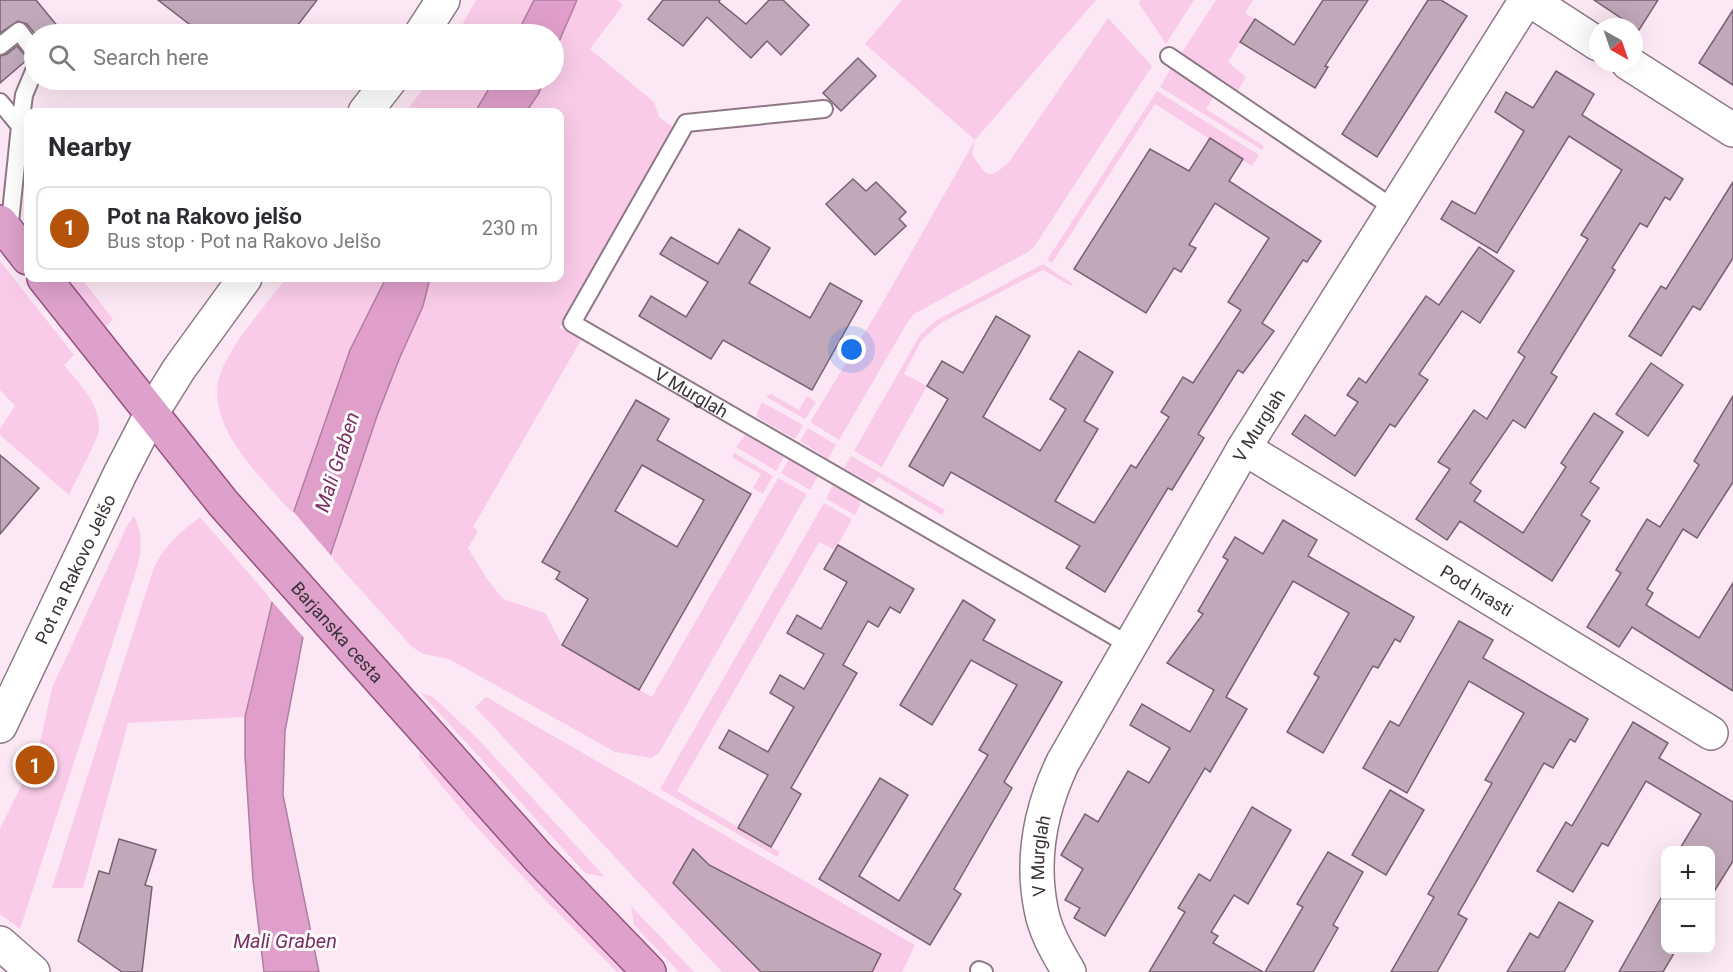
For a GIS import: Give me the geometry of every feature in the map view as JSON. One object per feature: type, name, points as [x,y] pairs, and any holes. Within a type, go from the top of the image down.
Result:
[{"type":"main road","points":[[4,227],[24,253]]},
{"type":"main road","name":"Barjanska cesta","points":[[47,282],[223,503],[538,857],[649,972]]},
{"type":"street","points":[[427,24],[443,0]]},
{"type":"street","points":[[1528,0],[1589,38]]},
{"type":"street","name":"V Murglah","points":[[1069,972],[1054,945],[1041,911],[1037,872],[1040,830],[1050,790],[1063,762],[1244,448],[1528,0]]},
{"type":"street","points":[[1642,72],[1733,130]]},
{"type":"street","points":[[368,108],[382,90]]},
{"type":"street","name":"Pot na Rakovo Jelšo","points":[[0,726],[120,474],[152,414],[179,369],[242,282]]},
{"type":"street","name":"Pod hrasti","points":[[1244,448],[1711,733]]},
{"type":"street","points":[[0,943],[33,972]]},
{"type":"lane","points":[[0,46],[19,31],[24,38]]},
{"type":"lane","points":[[1169,56],[1395,209]]},
{"type":"lane","points":[[4,227],[25,90]]},
{"type":"lane","points":[[0,102],[20,126]]},
{"type":"lane","name":"V Murglah","points":[[824,109],[686,123],[572,323],[1131,646]]},
{"type":"shaded area","points":[[476,0],[534,0],[522,24],[463,24]]},
{"type":"shaded area","points":[[577,0],[618,0],[623,5],[590,49],[654,102],[659,117],[674,128],[560,328],[581,340],[473,527],[478,531],[468,548],[487,579],[503,599],[545,613],[562,645],[652,697],[778,478],[807,494],[659,753],[651,758],[615,752],[449,659],[424,654],[412,647],[331,557],[377,416],[423,306],[429,282],[564,282],[564,108],[529,108],[540,90],[564,90],[564,30]]},
{"type":"shaded area","points":[[902,0],[1096,0],[975,140],[865,44]]},
{"type":"shaded area","points":[[1140,0],[1194,0],[1166,44],[1139,3]]},
{"type":"shaded area","points":[[1216,0],[1253,0],[1245,13],[1255,19],[1228,62],[1246,77],[1235,92],[1179,57]]},
{"type":"shaded area","points":[[1108,18],[1152,66],[1034,247],[914,314],[839,440],[810,422],[882,304],[975,140],[972,154],[988,174],[996,172],[1009,162]]},
{"type":"shaded area","points":[[1172,66],[1214,96],[1206,109],[1264,146],[1262,150],[1160,87]]},
{"type":"shaded area","points":[[422,90],[488,90],[477,108],[409,108]]},
{"type":"shaded area","points":[[1157,91],[1259,155],[1252,166],[1155,104],[1052,263],[1047,260]]},
{"type":"shaded area","points":[[0,261],[74,355],[64,365],[93,403],[99,421],[98,435],[69,495],[0,435],[0,429],[15,406],[0,390]]},
{"type":"shaded area","points":[[1043,264],[1073,284],[1071,286],[1043,270],[939,324],[921,341],[904,374],[927,386],[882,467],[854,451],[920,335],[935,321]]},
{"type":"shaded area","points":[[70,282],[84,282],[113,319],[106,327]]},
{"type":"shaded area","points":[[283,282],[384,282],[350,350],[293,514],[236,446],[225,426],[218,406],[218,386],[224,365],[253,320]]},
{"type":"shaded area","points":[[771,394],[799,410],[807,396],[816,402],[805,419],[766,397]]},
{"type":"shaded area","points":[[762,402],[803,425],[795,439],[757,417]]},
{"type":"shaded area","points":[[808,428],[836,445],[828,459],[800,441]]},
{"type":"shaded area","points":[[745,435],[784,457],[776,471],[736,447]]},
{"type":"shaded area","points":[[733,452],[773,476],[763,494],[753,488],[761,474],[733,458]]},
{"type":"shaded area","points":[[851,456],[945,510],[942,515],[878,477],[873,484],[844,468]]},
{"type":"shaded area","points":[[789,459],[818,476],[810,490],[781,473]]},
{"type":"shaded area","points":[[833,485],[859,500],[860,505],[855,515],[826,499]]},
{"type":"shaded area","points":[[824,503],[852,519],[835,550],[819,542],[677,791],[780,852],[777,857],[660,789]]},
{"type":"shaded area","points":[[134,516],[141,542],[137,568],[20,929],[0,914],[0,829],[38,752],[52,688],[128,524]]},
{"type":"shaded area","points":[[200,517],[272,600],[245,717],[128,723],[83,888],[52,888],[153,570],[173,540]]},
{"type":"shaded area","points":[[421,693],[433,697],[478,739],[605,877],[585,873]]},
{"type":"shaded area","points":[[486,697],[915,945],[902,972],[722,972],[475,707]]},
{"type":"shaded area","points":[[419,752],[627,972],[617,972],[514,868],[441,786],[419,757]]},
{"type":"shaded area","points":[[631,906],[694,972],[679,972],[634,925]]},
{"type":"water","points":[[534,0],[577,0],[564,30],[564,24],[522,24]]},
{"type":"water","points":[[488,90],[540,90],[529,108],[477,108]]},
{"type":"water","name":"Mali Graben","points":[[384,282],[429,282],[423,306],[377,416],[303,637],[285,731],[283,795],[319,972],[264,972],[253,880],[245,756],[245,717],[293,514],[350,350]]},
{"type":"pier","points":[[292,510],[334,559],[305,639],[269,598]]},
{"type":"building","points":[[0,0],[36,0],[56,24],[27,24],[18,21],[0,33]]},
{"type":"building","points":[[158,0],[317,0],[299,24],[189,24]]},
{"type":"building","points":[[663,0],[720,0],[719,2],[746,24],[769,0],[783,0],[809,25],[781,55],[767,41],[751,58],[707,17],[683,46],[648,19]]},
{"type":"building","points":[[1323,0],[1368,0],[1325,66],[1328,67],[1315,88],[1240,42],[1255,19],[1294,45]]},
{"type":"building","points":[[1428,0],[1441,0],[1467,16],[1377,157],[1342,134]]},
{"type":"building","points":[[1594,0],[1658,0],[1643,24],[1643,18],[1621,18]]},
{"type":"building","points":[[1733,10],[1733,85],[1699,63]]},
{"type":"building","points":[[17,46],[24,54],[24,62],[0,83],[0,56],[7,54]]},
{"type":"building","points":[[858,58],[876,76],[841,111],[823,93]]},
{"type":"building","points":[[1556,71],[1594,94],[1582,115],[1683,179],[1670,200],[1665,197],[1647,227],[1640,223],[1612,268],[1615,270],[1551,373],[1557,377],[1525,428],[1513,420],[1470,483],[1481,491],[1474,501],[1523,533],[1566,467],[1561,463],[1594,413],[1623,432],[1590,482],[1599,488],[1581,515],[1590,521],[1552,581],[1460,521],[1447,540],[1416,519],[1450,469],[1438,462],[1474,410],[1487,419],[1525,357],[1518,352],[1588,239],[1581,235],[1622,170],[1569,136],[1497,253],[1441,219],[1452,201],[1475,214],[1524,131],[1495,112],[1506,92],[1533,108]]},
{"type":"building","points":[[1210,138],[1243,159],[1229,181],[1321,241],[1307,262],[1303,260],[1262,323],[1274,331],[1243,373],[1238,370],[1198,434],[1204,438],[1172,490],[1168,488],[1105,592],[1066,568],[1080,546],[951,472],[943,486],[909,466],[948,399],[927,386],[942,361],[963,373],[996,316],[1030,336],[983,417],[1040,451],[1066,409],[1050,399],[1079,351],[1113,372],[1084,421],[1098,429],[1055,501],[1094,523],[1131,465],[1136,468],[1169,417],[1161,412],[1183,377],[1193,383],[1241,310],[1228,302],[1269,238],[1215,203],[1189,245],[1196,248],[1181,272],[1174,268],[1146,313],[1074,269],[1150,149],[1189,171]]},
{"type":"building","points":[[853,179],[866,191],[876,182],[906,212],[899,219],[906,226],[875,255],[826,204]]},
{"type":"building","points":[[1733,182],[1733,258],[1700,310],[1693,306],[1661,356],[1629,336],[1661,286],[1666,289]]},
{"type":"building","points":[[739,229],[770,248],[749,283],[810,318],[830,283],[862,301],[812,390],[723,340],[711,359],[639,316],[651,296],[686,317],[708,282],[660,254],[671,237],[718,264]]},
{"type":"building","points":[[1479,247],[1514,271],[1480,323],[1462,311],[1419,374],[1428,380],[1395,427],[1390,424],[1355,476],[1292,434],[1305,415],[1335,436],[1358,402],[1347,395],[1359,378],[1366,383],[1426,296],[1439,305]]},
{"type":"building","points":[[1651,363],[1683,385],[1648,436],[1616,414]]},
{"type":"building","points":[[1733,396],[1733,482],[1697,538],[1683,529],[1647,589],[1653,593],[1646,605],[1699,638],[1733,583],[1733,691],[1632,627],[1619,647],[1587,627],[1621,573],[1616,570],[1647,519],[1660,527],[1699,465],[1694,461]]},
{"type":"building","points":[[636,400],[669,419],[657,440],[751,494],[639,690],[562,645],[588,599],[556,579],[560,572],[542,562]],"holes":[[[642,465],[704,500],[677,547],[615,511]]]},
{"type":"building","points":[[0,455],[39,488],[0,534]]},
{"type":"building","points":[[1283,520],[1317,540],[1308,556],[1414,617],[1400,642],[1395,639],[1378,668],[1373,666],[1323,753],[1287,732],[1319,677],[1314,674],[1349,613],[1293,581],[1226,697],[1247,709],[1210,772],[1205,768],[1105,936],[1074,918],[1080,908],[1065,900],[1083,869],[1061,855],[1085,814],[1098,822],[1128,771],[1149,783],[1170,748],[1130,725],[1142,704],[1190,732],[1214,690],[1167,663],[1203,614],[1198,611],[1228,560],[1223,557],[1235,537],[1263,554]]},
{"type":"building","points":[[838,545],[914,589],[900,613],[890,607],[878,627],[868,621],[843,665],[857,673],[791,788],[801,794],[771,847],[738,828],[768,775],[719,748],[729,730],[768,752],[794,707],[770,693],[780,675],[804,689],[824,654],[787,633],[797,615],[821,629],[847,582],[824,569]]},
{"type":"building","points":[[963,600],[995,620],[983,640],[1062,682],[1004,782],[1012,788],[954,889],[961,894],[930,945],[819,879],[880,778],[908,795],[859,876],[899,901],[988,755],[979,750],[1017,685],[971,660],[932,725],[900,705]]},
{"type":"building","points":[[1459,621],[1493,640],[1483,658],[1588,719],[1575,742],[1570,739],[1553,768],[1544,763],[1458,914],[1467,919],[1437,972],[1391,972],[1434,897],[1428,894],[1492,783],[1485,780],[1524,713],[1469,681],[1407,793],[1363,768],[1390,721],[1399,726]]},
{"type":"building","points":[[1633,722],[1668,743],[1659,758],[1733,802],[1733,861],[1715,890],[1715,846],[1681,846],[1701,814],[1646,781],[1608,846],[1602,843],[1573,892],[1537,871],[1566,822],[1572,826]]},
{"type":"building","points":[[1390,790],[1424,810],[1386,875],[1352,855]]},
{"type":"building","points":[[1252,807],[1291,830],[1248,904],[1234,895],[1211,932],[1218,936],[1213,943],[1263,972],[1149,972],[1185,912],[1178,908],[1199,874],[1210,881]]},
{"type":"building","points":[[119,839],[156,850],[145,885],[152,887],[142,972],[122,972],[78,941],[99,871],[109,874]]},
{"type":"building","points":[[693,849],[709,865],[881,954],[872,972],[761,972],[673,883]]},
{"type":"building","points":[[1328,852],[1363,872],[1333,925],[1338,928],[1313,972],[1265,972],[1303,907],[1297,904]]},
{"type":"building","points":[[1661,898],[1661,954],[1674,954],[1663,972],[1619,972]]},
{"type":"building","points":[[1559,902],[1593,921],[1564,972],[1507,972],[1530,933],[1538,938]]},
{"type":"place","name":"Pot na Rakovo jelšo","points":[[35,765]]}]
